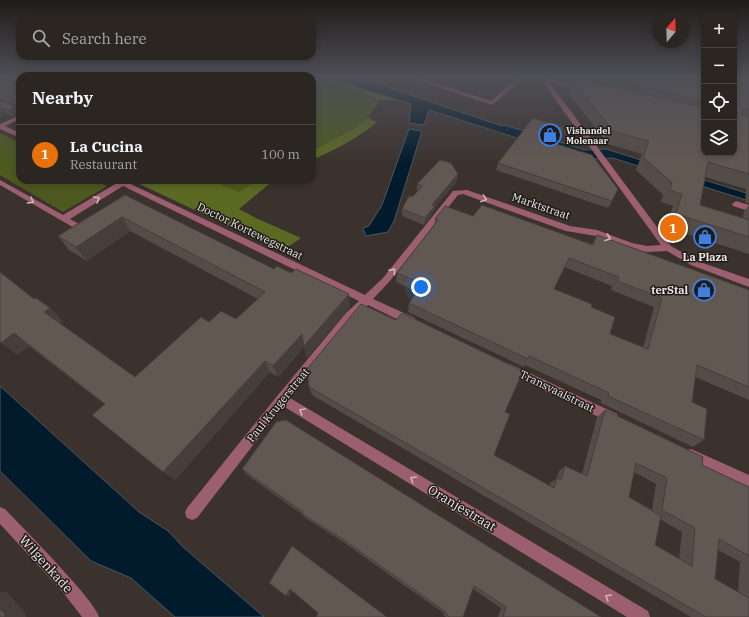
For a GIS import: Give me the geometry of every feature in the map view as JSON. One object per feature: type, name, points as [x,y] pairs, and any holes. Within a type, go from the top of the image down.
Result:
[{"type":"street","points":[[563,107],[668,248],[694,263],[749,283]]},
{"type":"street","points":[[16,119],[0,126],[16,134]]},
{"type":"street","points":[[0,182],[83,230]]},
{"type":"street","points":[[63,219],[116,184]]},
{"type":"street","name":"Doctor Kortewegstraat","points":[[123,184],[366,300]]},
{"type":"street","name":"Marktstraat","points":[[366,300],[386,280],[456,193],[464,192],[569,229],[596,234],[631,246],[648,249],[668,248]]},
{"type":"street","points":[[736,204],[749,208]]},
{"type":"street","points":[[366,300],[423,327]]},
{"type":"street","name":"Paul Krugerstraat","points":[[192,513],[282,399],[350,316],[366,300]]},
{"type":"street","name":"Transvaalstraat","points":[[502,365],[624,423]]},
{"type":"street","name":"Oranjestraat","points":[[282,399],[642,617]]},
{"type":"street","points":[[682,451],[749,482]]},
{"type":"street","name":"Wilgenkade","points":[[0,514],[67,586],[90,616]]},
{"type":"green space","points":[[316,107],[375,107],[367,118],[341,137],[316,149]]},
{"type":"green space","points":[[369,117],[371,120],[377,122],[354,139],[316,158],[316,149],[352,130]]},
{"type":"green space","points":[[0,133],[16,141],[16,184],[103,184],[107,186],[63,212],[0,175]]},
{"type":"green space","points":[[140,184],[220,184],[239,192],[250,184],[269,184],[239,209],[301,238],[282,251]]},
{"type":"green space","points":[[220,184],[250,184],[239,192]]},
{"type":"water","points":[[411,107],[446,107],[502,126],[504,125],[526,131],[584,150],[606,149],[749,194],[749,201],[613,158],[591,159],[564,153],[429,110],[424,125],[409,123]]},
{"type":"water","points":[[409,129],[422,131],[394,221],[388,232],[366,236],[363,228],[369,226],[382,205]]},
{"type":"water","points":[[0,386],[139,512],[168,531],[183,547],[264,617],[175,617],[131,578],[91,561],[0,471]]},
{"type":"building","points":[[0,107],[16,107],[8,110]]},
{"type":"building","points":[[593,107],[701,107],[701,156],[737,156],[737,107],[749,107],[749,110],[742,109],[742,115],[749,117],[749,174],[708,162],[700,205],[749,220],[749,237],[676,214],[682,194],[670,190],[672,183],[643,157],[649,141],[614,132]]},
{"type":"building","points":[[533,118],[563,128],[550,142],[592,155],[618,189],[612,201],[498,163]]},
{"type":"building","points":[[440,160],[451,163],[458,174],[432,205],[435,206],[425,218],[402,209],[409,196],[412,197],[423,186],[417,184]]},
{"type":"building","points":[[125,195],[274,269],[277,266],[291,273],[296,269],[349,294],[304,346],[302,334],[273,366],[265,361],[163,472],[92,415],[105,404],[14,333],[1,343],[0,342],[0,272],[34,299],[36,298],[50,308],[44,312],[135,377],[201,317],[209,322],[221,311],[236,319],[265,292],[122,217],[76,247],[58,236]]},
{"type":"building","points":[[482,205],[593,245],[597,235],[749,290],[749,387],[697,365],[692,402],[707,409],[704,440],[608,396],[609,393],[529,356],[528,359],[409,303],[423,284],[397,273],[438,220],[435,219],[445,206],[473,216]],"holes":[[[569,258],[619,277],[617,281],[662,298],[648,349],[610,334],[615,317],[591,307],[592,304],[554,289]]]},
{"type":"building","points":[[361,304],[396,320],[402,313],[523,371],[505,412],[510,414],[494,455],[554,488],[557,478],[561,480],[565,466],[587,476],[605,410],[703,457],[702,465],[749,487],[749,556],[719,539],[715,579],[749,598],[749,617],[706,617],[309,387],[307,369]],"holes":[[[636,463],[667,478],[662,510],[695,528],[692,566],[655,545],[661,516],[629,497]]]},
{"type":"building","points":[[286,420],[601,617],[503,617],[506,607],[474,586],[463,617],[449,617],[446,612],[344,540],[302,514],[303,512],[242,469],[276,422]]},
{"type":"building","points":[[292,546],[387,617],[316,617],[318,613],[290,589],[286,596],[269,583]]},
{"type":"building","points":[[0,608],[5,614],[4,617],[0,617]]},
{"type":"place","name":"Vishandel Molenaar","points":[[550,135]]},
{"type":"place","name":"La Cucina","points":[[673,228]]},
{"type":"place","name":"La Plaza","points":[[705,237]]},
{"type":"place","name":"terStal","points":[[704,290]]}]
